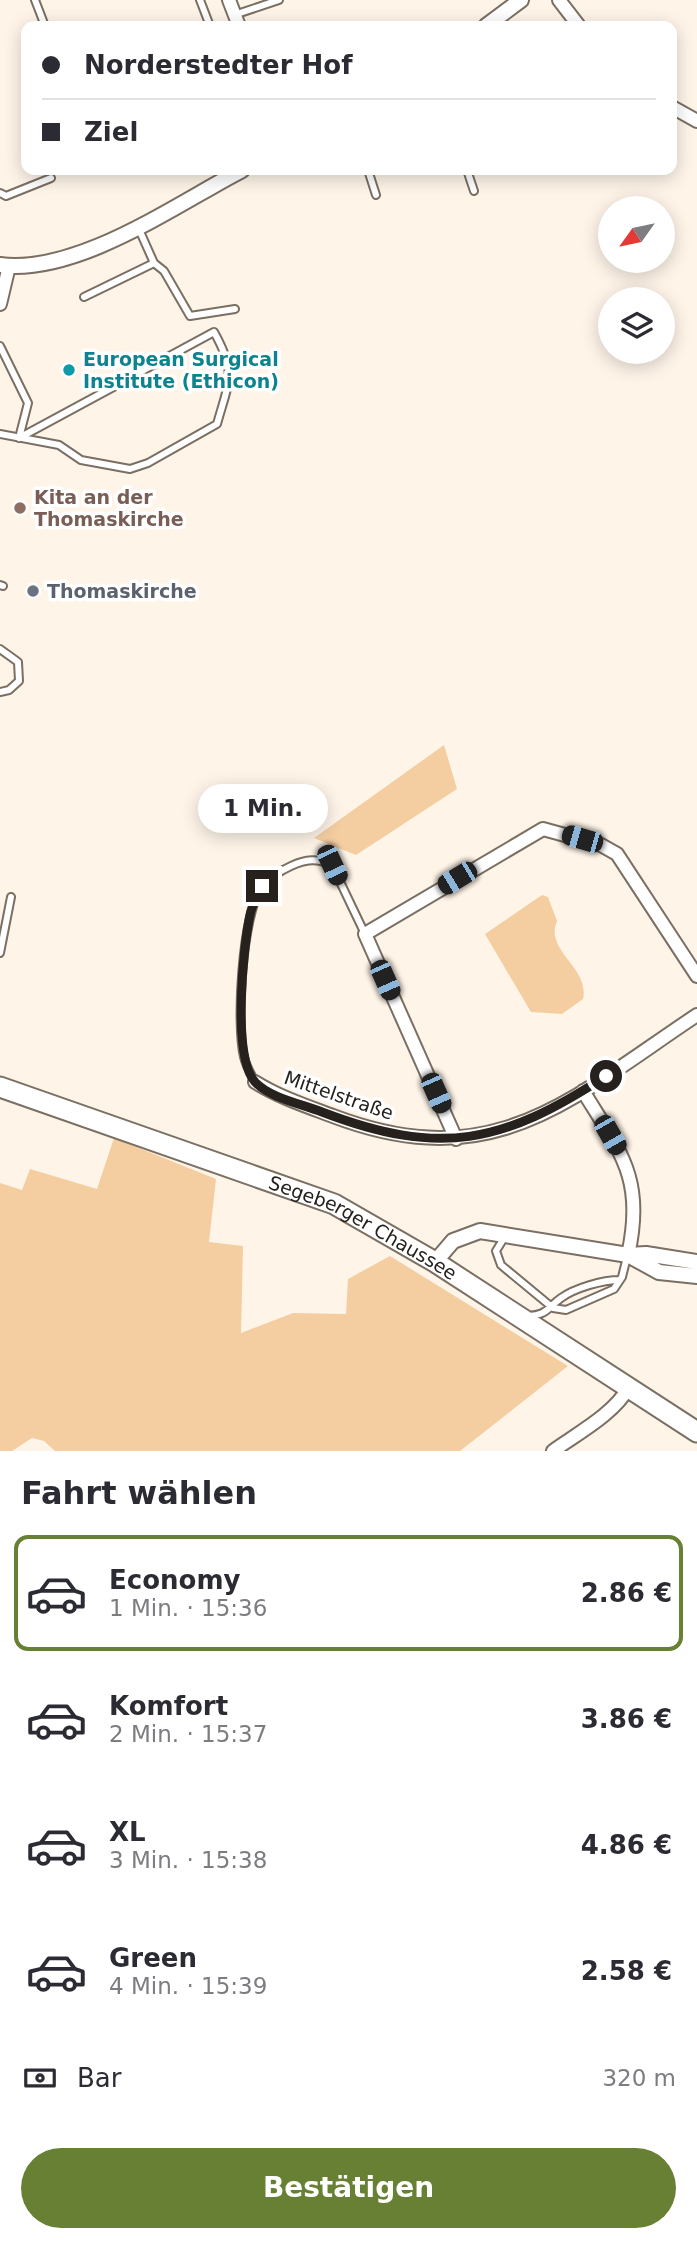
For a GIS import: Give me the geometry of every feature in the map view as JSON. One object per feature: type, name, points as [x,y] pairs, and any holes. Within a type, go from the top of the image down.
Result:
[{"type":"main road","name":"Segeberger Chaussee","points":[[0,1087],[309,1193],[361,1217],[697,1432]]},
{"type":"street","points":[[229,0],[237,21]]},
{"type":"street","points":[[493,21],[521,0]]},
{"type":"street","points":[[559,0],[575,21]]},
{"type":"street","points":[[677,110],[697,121]]},
{"type":"street","points":[[0,304],[5,266],[50,261],[80,253],[233,175]]},
{"type":"street","points":[[456,1139],[365,934],[543,829],[601,845],[617,854],[697,976]]},
{"type":"street","name":"Mittelstraße","points":[[255,1082],[273,1093],[385,1134],[431,1140],[456,1139],[512,1128],[583,1091],[697,1015]]},
{"type":"street","points":[[583,1091],[632,1178],[635,1221],[628,1255]]},
{"type":"street","points":[[435,1262],[453,1241],[480,1231],[628,1255],[646,1254],[697,1262]]},
{"type":"street","points":[[628,1255],[659,1272],[697,1276]]},
{"type":"street","points":[[554,1451],[608,1411],[629,1387]]},
{"type":"lane","points":[[35,0],[43,21]]},
{"type":"lane","points":[[200,0],[208,21]]},
{"type":"lane","points":[[237,21],[279,0]]},
{"type":"lane","points":[[370,175],[376,195]]},
{"type":"lane","points":[[469,175],[474,191]]},
{"type":"lane","points":[[0,193],[6,196],[51,178]]},
{"type":"lane","points":[[137,226],[154,263],[164,271],[190,316],[235,309]]},
{"type":"lane","points":[[84,297],[154,263]]},
{"type":"lane","points":[[0,433],[59,445],[81,460],[130,469],[148,463],[216,424],[230,378],[229,360],[214,332],[140,372]]},
{"type":"lane","points":[[0,346],[28,402],[19,438]]},
{"type":"lane","points":[[19,438],[130,378]]},
{"type":"lane","points":[[0,649],[18,662],[19,681],[9,690],[0,692]]},
{"type":"lane","points":[[255,1082],[243,1055],[243,1005],[246,938],[251,911],[262,886],[286,868],[303,860],[321,859],[332,865],[365,934]]},
{"type":"lane","points":[[0,953],[11,897]]},
{"type":"lane","points":[[509,1235],[498,1246],[497,1258],[554,1308],[566,1310],[608,1293],[620,1280],[628,1255]]},
{"type":"lane","points":[[517,1316],[541,1314],[554,1308],[560,1299],[603,1281],[620,1280]]},
{"type":"shaded area","points":[[444,745],[457,789],[356,855],[314,838]]},
{"type":"shaded area","points":[[542,895],[548,897],[557,921],[557,941],[580,978],[583,988],[583,999],[562,1014],[531,1012],[485,934]]},
{"type":"shaded area","points":[[114,1138],[216,1179],[209,1242],[243,1246],[241,1333],[293,1313],[346,1314],[348,1279],[390,1256],[568,1366],[460,1451],[55,1451],[44,1441],[32,1438],[12,1451],[0,1451],[0,1183],[22,1190],[30,1169],[97,1189]]},
{"type":"place","name":"European Surgical Institute (Ethicon)","points":[[69,370]]},
{"type":"place","name":"Kita an der Thomaskirche","points":[[20,508]]},
{"type":"place","name":"Thomaskirche","points":[[33,591]]},
{"type":"route","points":[[262,886],[251,911],[246,938],[243,1055],[255,1082],[273,1093],[385,1134],[431,1140],[456,1139],[500,1132],[527,1122],[606,1076]]}]
